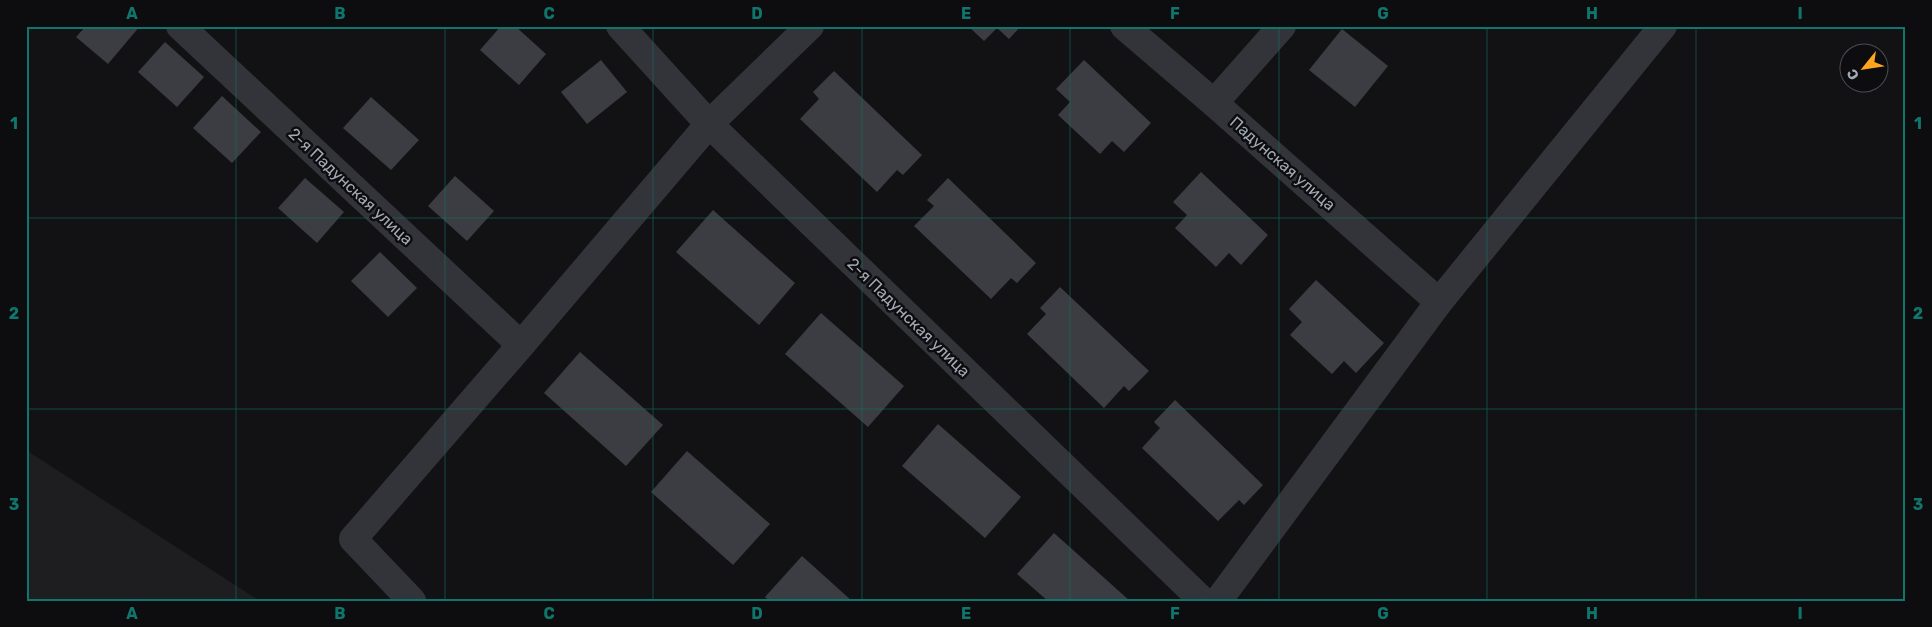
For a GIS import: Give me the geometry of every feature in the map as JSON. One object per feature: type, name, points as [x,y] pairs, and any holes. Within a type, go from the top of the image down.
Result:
[{"type":"street","name":"2-я Падунская улица","points":[[180,26],[521,345]]},
{"type":"street","name":"2-я Падунская улица","points":[[620,26],[709,124],[1203,601]]},
{"type":"street","points":[[412,601],[352,539],[521,345],[709,124],[810,26]]},
{"type":"street","name":"Падунская улица","points":[[1124,26],[1214,102],[1439,302]]},
{"type":"street","points":[[1214,102],[1282,26]]},
{"type":"street","points":[[1218,601],[1439,302],[1663,26]]},
{"type":"shaded area","points":[[26,450],[260,601],[26,601]]},
{"type":"building","points":[[86,26],[140,26],[108,64],[76,37]]},
{"type":"building","points":[[501,26],[515,26],[546,54],[519,85],[480,50]]},
{"type":"building","points":[[968,26],[1021,26],[1009,39],[997,28],[984,41]]},
{"type":"building","points":[[1342,29],[1388,66],[1355,107],[1309,70]]},
{"type":"building","points":[[165,42],[204,77],[177,107],[138,72]]},
{"type":"building","points":[[601,60],[627,92],[587,124],[561,92]]},
{"type":"building","points":[[1084,60],[1151,123],[1124,152],[1112,141],[1100,154],[1058,115],[1070,102],[1056,89]]},
{"type":"building","points":[[834,71],[922,155],[903,175],[897,170],[877,192],[800,119],[819,99],[813,92]]},
{"type":"building","points":[[222,96],[261,132],[232,163],[193,128]]},
{"type":"building","points":[[371,97],[419,140],[391,170],[343,128]]},
{"type":"building","points":[[1201,172],[1268,235],[1241,265],[1229,253],[1216,267],[1175,228],[1187,215],[1173,202]]},
{"type":"building","points":[[455,176],[494,211],[467,241],[428,206]]},
{"type":"building","points":[[305,178],[344,212],[317,243],[278,208]]},
{"type":"building","points":[[948,178],[1036,263],[1017,283],[1011,278],[991,299],[914,226],[934,206],[927,200]]},
{"type":"building","points":[[713,210],[795,283],[759,325],[676,252]]},
{"type":"building","points":[[380,252],[417,288],[388,317],[351,281]]},
{"type":"building","points":[[1316,280],[1384,343],[1356,373],[1344,361],[1332,374],[1290,335],[1302,322],[1289,309]]},
{"type":"building","points":[[1060,287],[1149,371],[1129,391],[1124,386],[1104,408],[1027,334],[1046,314],[1040,308]]},
{"type":"building","points":[[821,313],[904,386],[868,427],[785,354]]},
{"type":"building","points":[[580,352],[663,425],[626,466],[544,393]]},
{"type":"building","points":[[1175,400],[1263,485],[1244,505],[1239,500],[1218,521],[1142,448],[1160,428],[1154,422]]},
{"type":"building","points":[[938,424],[1021,497],[985,538],[902,466]]},
{"type":"building","points":[[687,451],[770,524],[733,565],[651,492]]},
{"type":"building","points":[[1054,533],[1130,601],[1048,601],[1017,574]]},
{"type":"building","points":[[802,556],[852,601],[769,601],[765,597]]}]
